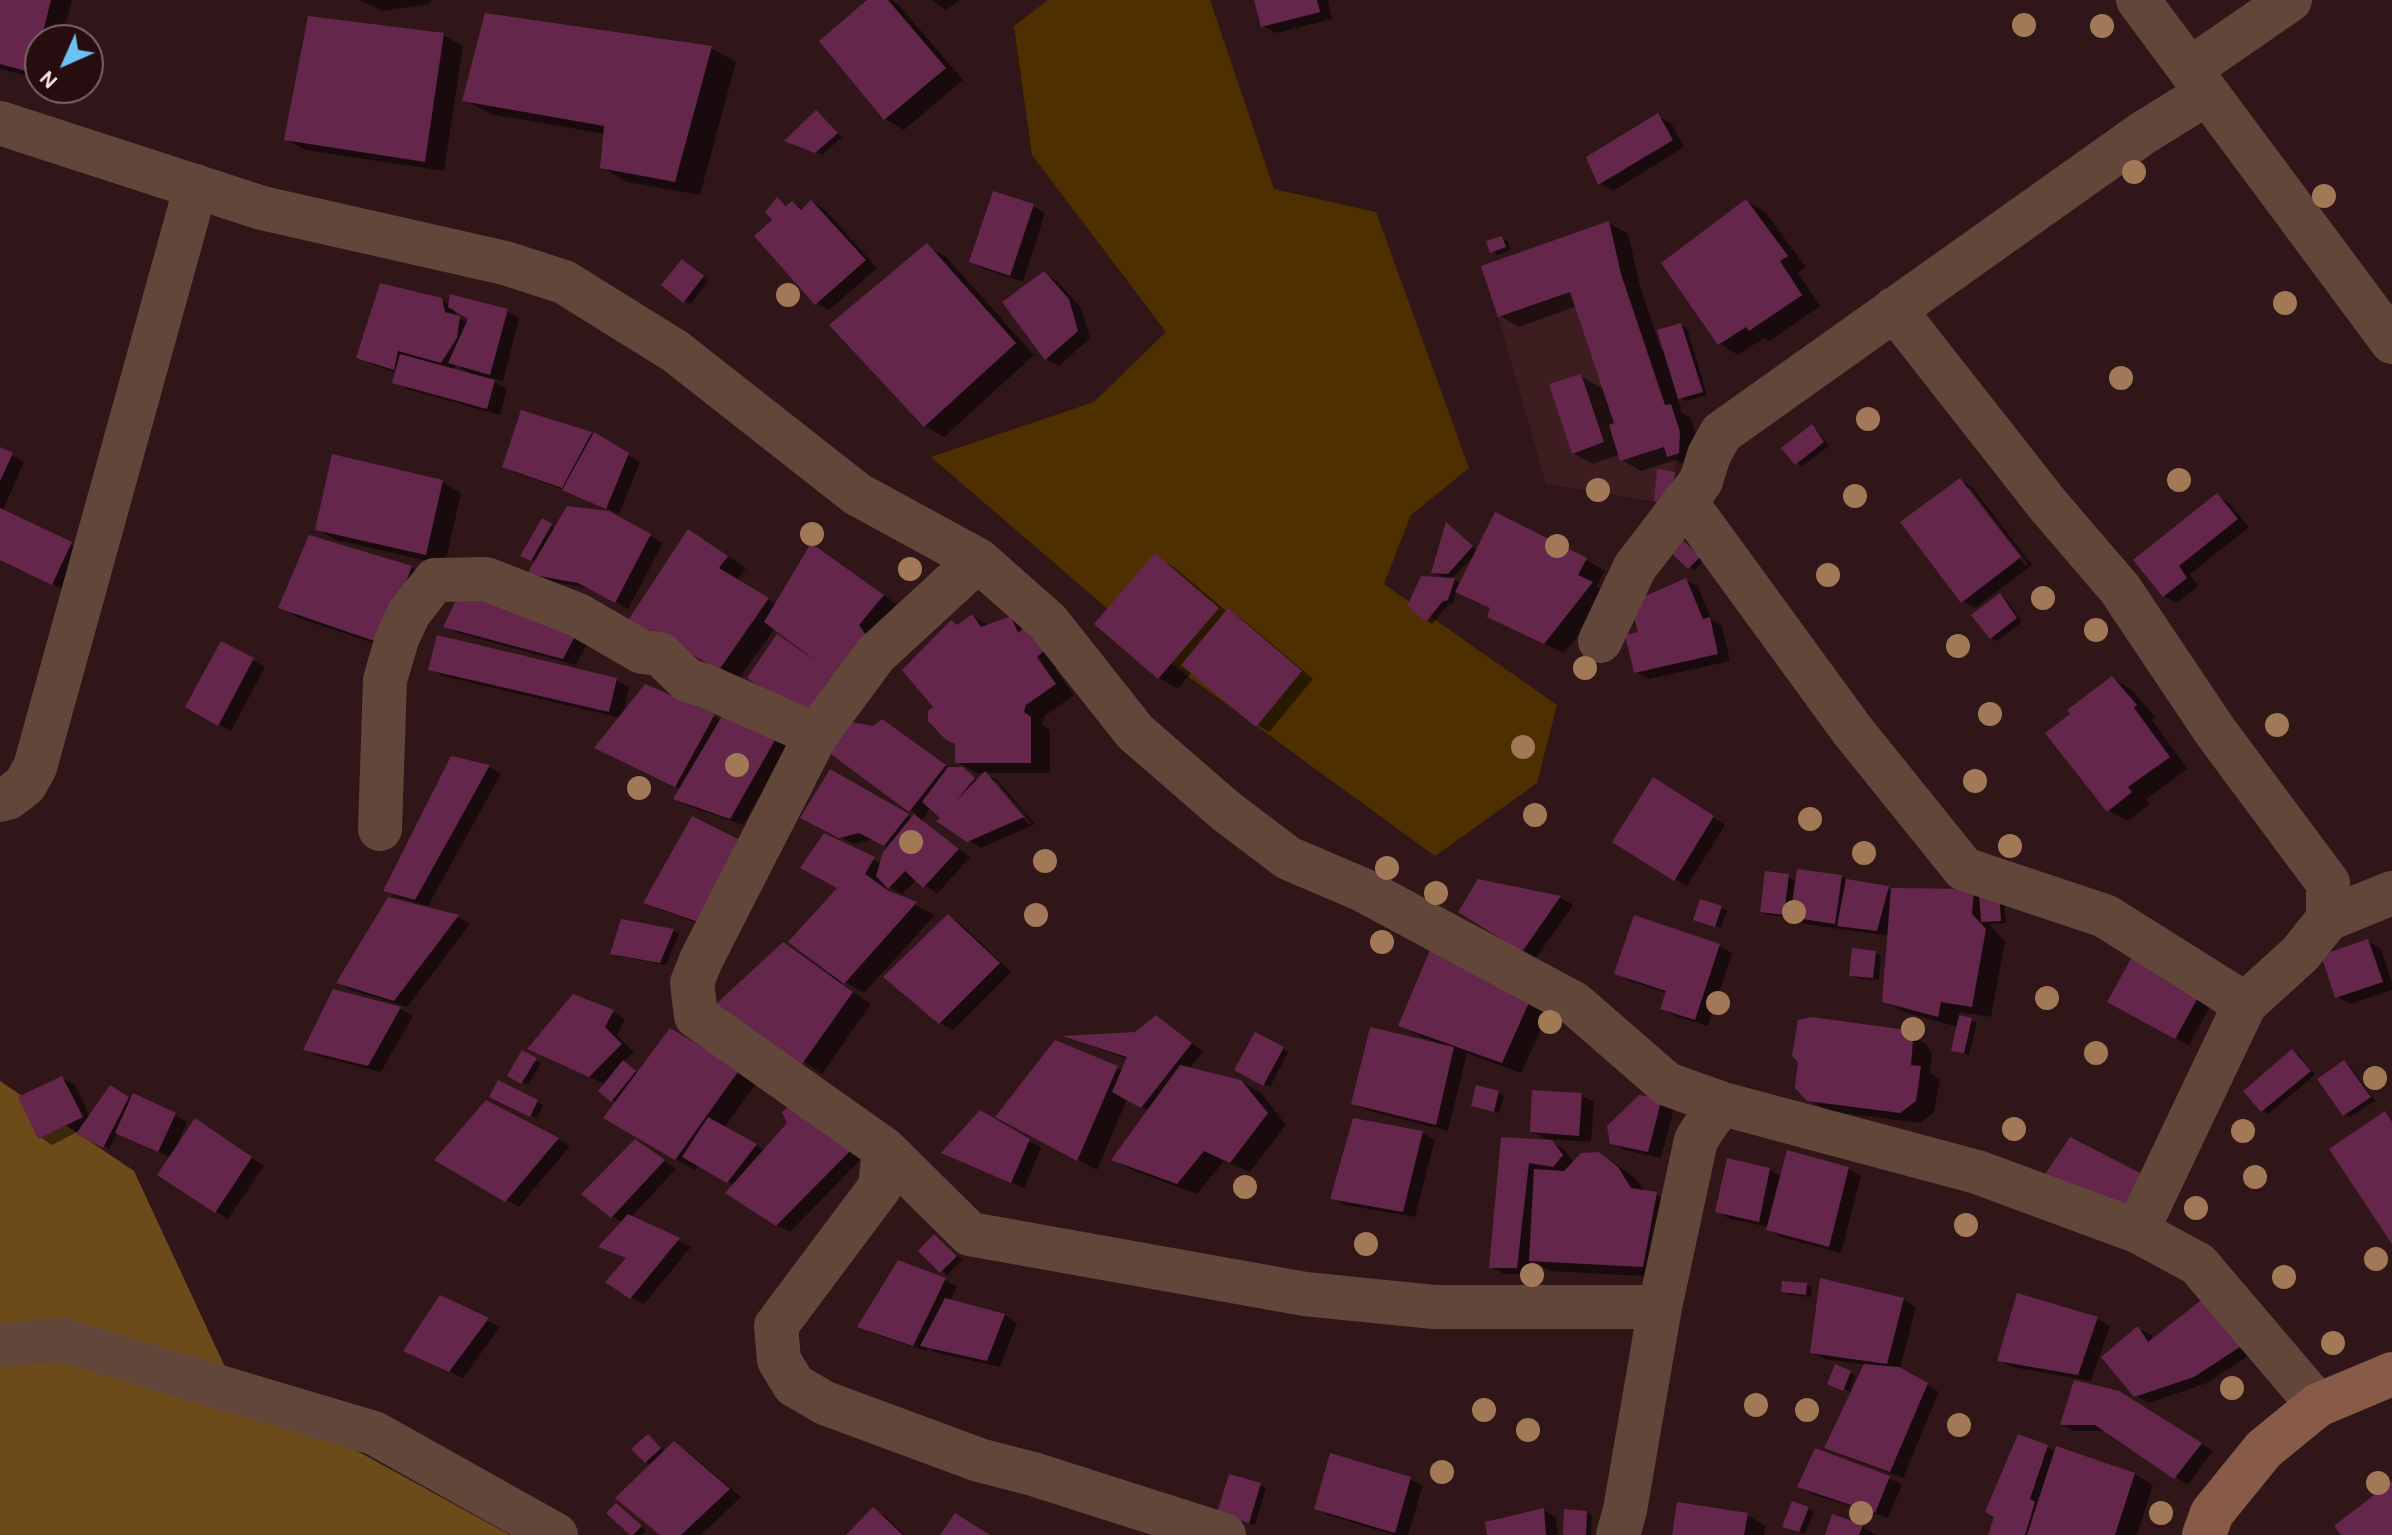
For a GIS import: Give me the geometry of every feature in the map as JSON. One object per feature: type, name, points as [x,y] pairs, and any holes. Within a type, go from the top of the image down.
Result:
[{"type":"main road","points":[[2204,1535],[2212,1513],[2264,1449],[2318,1405],[2392,1374]]},
{"type":"street","points":[[2138,0],[2392,342]]},
{"type":"street","points":[[1600,641],[1635,567],[1701,481],[1709,455],[1721,433],[2143,133],[2290,0]]},
{"type":"street","points":[[0,123],[262,208],[505,263],[564,282],[675,351],[857,494],[978,560],[1048,622],[1135,732],[1226,811],[1288,858],[1363,890],[1575,1004],[1667,1084],[1723,1104],[1977,1172],[2137,1231],[2198,1264],[2318,1405]]},
{"type":"street","points":[[0,800],[8,798],[25,785],[35,767],[196,186]]},
{"type":"street","points":[[1894,309],[2048,505],[2120,589],[2215,731],[2328,883],[2328,919]]},
{"type":"street","points":[[1685,501],[1852,730],[1964,869],[2105,916],[2245,1004]]},
{"type":"street","points":[[978,560],[876,654],[816,735],[701,960],[692,983],[696,1016],[884,1149],[970,1234],[1305,1294],[1434,1307],[1660,1307]]},
{"type":"street","points":[[380,829],[385,680],[397,639],[409,613],[435,580],[486,579],[578,615],[642,652],[660,654],[687,680],[816,735]]},
{"type":"street","points":[[2137,1231],[2245,1004],[2300,954],[2328,919],[2392,893]]},
{"type":"street","points":[[1618,1535],[1660,1307],[1696,1140],[1723,1104]]},
{"type":"street","points":[[884,1149],[880,1187],[776,1326],[779,1360],[794,1385],[825,1403],[979,1460],[1033,1474],[1224,1535]]},
{"type":"street","points":[[0,1345],[62,1340],[374,1433],[556,1535]]},
{"type":"shaded area","points":[[1048,0],[1210,0],[1274,189],[1376,212],[1469,468],[1411,515],[1384,584],[1557,705],[1537,783],[1435,856],[1174,666],[931,457],[1094,402],[1166,332],[1032,155],[1014,26]]},
{"type":"shaded area","points":[[1609,221],[1621,274],[1665,405],[1671,404],[1680,432],[1670,504],[1546,484],[1481,266]]},
{"type":"shaded area","points":[[0,1081],[134,1171],[232,1382],[510,1535],[0,1535]]},
{"type":"building","points":[[0,0],[51,0],[45,24],[24,24],[24,71],[0,64]]},
{"type":"building","points":[[867,0],[888,0],[946,68],[884,120],[819,41]]},
{"type":"building","points":[[1254,0],[1317,0],[1320,12],[1261,27]]},
{"type":"building","points":[[485,13],[712,46],[675,182],[600,168],[604,126],[462,101]]},
{"type":"building","points":[[308,16],[444,33],[425,162],[284,140]]},
{"type":"building","points":[[816,110],[838,133],[815,153],[784,141]]},
{"type":"building","points":[[1658,113],[1673,140],[1598,185],[1586,157]]},
{"type":"building","points":[[993,191],[1034,204],[1010,276],[969,262]]},
{"type":"building","points":[[777,197],[786,206],[792,201],[801,210],[811,200],[866,260],[815,305],[754,236],[772,220],[765,212]]},
{"type":"building","points":[[1746,199],[1788,256],[1780,261],[1802,295],[1749,331],[1746,327],[1718,345],[1661,263]]},
{"type":"building","points":[[1609,221],[1621,274],[1665,405],[1671,404],[1680,432],[1679,453],[1667,457],[1664,447],[1620,461],[1609,425],[1614,423],[1570,292],[1498,317],[1481,266]]},
{"type":"building","points":[[1502,236],[1506,247],[1490,253],[1486,241]]},
{"type":"building","points":[[927,243],[1016,343],[924,427],[829,325]]},
{"type":"building","points":[[682,259],[704,276],[683,303],[661,285]]},
{"type":"building","points":[[1044,271],[1069,299],[1078,331],[1045,360],[1002,302]]},
{"type":"building","points":[[380,283],[442,298],[445,312],[460,316],[457,338],[441,363],[398,351],[394,370],[356,358]]},
{"type":"building","points":[[450,294],[508,309],[490,375],[448,363],[468,319],[448,307]]},
{"type":"building","points":[[1681,323],[1703,392],[1678,399],[1657,330]]},
{"type":"building","points":[[400,354],[495,380],[487,409],[392,383]]},
{"type":"building","points":[[1581,374],[1604,442],[1572,454],[1549,384]]},
{"type":"building","points":[[521,410],[592,432],[562,488],[502,467]]},
{"type":"building","points":[[1812,424],[1824,442],[1795,465],[1781,448]]},
{"type":"building","points":[[594,432],[629,453],[606,509],[562,490]]},
{"type":"building","points":[[0,447],[13,453],[0,481]]},
{"type":"building","points":[[332,454],[443,480],[426,555],[315,530]]},
{"type":"building","points":[[1657,469],[1675,472],[1670,504],[1654,501]]},
{"type":"building","points":[[1960,478],[2021,557],[1961,603],[1900,522]]},
{"type":"building","points":[[2217,493],[2238,519],[2179,566],[2187,578],[2163,597],[2133,560]]},
{"type":"building","points":[[567,506],[609,511],[651,534],[615,603],[578,583],[527,574]]},
{"type":"building","points":[[0,508],[72,542],[52,585],[0,560]]},
{"type":"building","points":[[1495,512],[1587,558],[1578,575],[1593,582],[1544,644],[1487,617],[1490,608],[1455,592]]},
{"type":"building","points":[[542,518],[552,524],[531,561],[520,556]]},
{"type":"building","points":[[1446,522],[1473,546],[1448,574],[1431,573]]},
{"type":"building","points":[[688,529],[728,556],[719,568],[769,598],[719,670],[672,643],[623,628]]},
{"type":"building","points":[[309,535],[412,566],[383,644],[278,608]]},
{"type":"building","points":[[1681,538],[1700,557],[1688,569],[1668,550]]},
{"type":"building","points":[[811,543],[884,595],[859,625],[866,635],[812,723],[747,678],[777,634],[816,661],[764,622]]},
{"type":"building","points":[[1155,553],[1219,608],[1158,679],[1094,624]]},
{"type":"building","points":[[1421,576],[1455,578],[1448,600],[1442,602],[1426,622],[1407,606]]},
{"type":"building","points":[[1686,578],[1703,619],[1710,617],[1718,654],[1634,673],[1625,635],[1638,632],[1630,603]]},
{"type":"building","points":[[461,590],[581,625],[563,659],[443,627]]},
{"type":"building","points":[[2000,593],[2017,618],[1990,639],[1971,615]]},
{"type":"building","points":[[1228,608],[1302,671],[1256,727],[1181,665]]},
{"type":"building","points":[[972,614],[981,627],[1011,616],[1018,633],[1029,623],[1051,645],[1037,657],[1056,684],[1026,705],[1024,712],[1031,717],[1031,763],[955,763],[955,744],[946,740],[928,721],[928,711],[933,707],[902,670],[951,620],[957,625]]},
{"type":"building","points":[[437,635],[617,678],[609,712],[428,670]]},
{"type":"building","points":[[221,641],[254,658],[218,726],[185,707]]},
{"type":"building","points":[[2112,676],[2137,705],[2134,708],[2170,757],[2128,787],[2132,792],[2107,812],[2045,733],[2070,714],[2067,710]]},
{"type":"building","points":[[645,684],[715,714],[675,787],[594,748]]},
{"type":"building","points":[[725,711],[779,733],[730,819],[673,799]]},
{"type":"building","points":[[882,719],[946,765],[909,812],[820,746],[847,721],[873,726]]},
{"type":"building","points":[[451,756],[490,765],[415,900],[383,891]]},
{"type":"building","points":[[948,767],[963,767],[975,778],[956,801],[985,771],[1024,817],[967,842],[936,821],[940,818],[922,802]]},
{"type":"building","points":[[830,769],[909,814],[884,846],[859,833],[839,838],[800,818]]},
{"type":"building","points":[[1653,777],[1714,816],[1674,881],[1612,842]]},
{"type":"building","points":[[914,814],[959,849],[923,888],[905,871],[888,889],[876,876],[883,852]]},
{"type":"building","points":[[692,816],[754,847],[707,925],[643,903]]},
{"type":"building","points":[[824,833],[875,857],[865,874],[889,891],[917,902],[844,984],[788,942],[837,888],[800,868]]},
{"type":"building","points":[[1797,869],[1842,875],[1835,924],[1790,917]]},
{"type":"building","points":[[1765,871],[1789,874],[1784,915],[1760,912]]},
{"type":"building","points":[[1478,879],[1561,896],[1522,952],[1458,912]]},
{"type":"building","points":[[1846,879],[1889,886],[1877,931],[1837,926]]},
{"type":"building","points":[[1891,888],[1974,889],[1972,914],[1986,929],[1972,1007],[1941,1002],[1938,1017],[1882,1002]]},
{"type":"building","points":[[1999,891],[2001,921],[1981,922],[1979,892]]},
{"type":"building","points":[[388,897],[459,915],[394,1001],[336,983]]},
{"type":"building","points":[[1700,899],[1722,906],[1715,927],[1693,920]]},
{"type":"building","points":[[948,914],[1000,963],[939,1024],[883,977]]},
{"type":"building","points":[[1634,915],[1720,944],[1695,1020],[1660,1009],[1666,991],[1614,974]]},
{"type":"building","points":[[621,919],[674,929],[660,963],[610,954]]},
{"type":"building","points":[[1435,938],[1531,998],[1502,1063],[1398,1026]]},
{"type":"building","points":[[2368,939],[2383,982],[2335,998],[2321,955]]},
{"type":"building","points":[[783,942],[853,992],[802,1064],[716,1004]]},
{"type":"building","points":[[1852,948],[1876,951],[1873,978],[1849,976]]},
{"type":"building","points":[[2132,957],[2200,994],[2175,1039],[2107,1002]]},
{"type":"building","points":[[333,989],[401,1007],[368,1066],[303,1050]]},
{"type":"building","points":[[573,994],[614,1010],[605,1027],[622,1044],[589,1077],[527,1049]]},
{"type":"building","points":[[1156,1015],[1192,1043],[1141,1108],[1112,1092],[1127,1057],[1062,1036],[1135,1032]]},
{"type":"building","points":[[1959,1015],[1972,1018],[1964,1053],[1951,1051]]},
{"type":"building","points":[[1811,1017],[1907,1030],[1913,1040],[1911,1065],[1921,1066],[1916,1101],[1900,1113],[1807,1101],[1795,1088],[1798,1062],[1792,1056],[1798,1020]]},
{"type":"building","points":[[1370,1027],[1454,1047],[1436,1125],[1351,1104]]},
{"type":"building","points":[[670,1028],[740,1069],[675,1160],[603,1118]]},
{"type":"building","points":[[1255,1032],[1284,1047],[1263,1086],[1234,1070]]},
{"type":"building","points":[[1055,1040],[1118,1066],[1077,1161],[995,1117]]},
{"type":"building","points":[[2292,1049],[2311,1071],[2261,1112],[2243,1091]]},
{"type":"building","points":[[522,1050],[537,1058],[521,1084],[507,1076]]},
{"type":"building","points":[[623,1060],[636,1071],[611,1102],[598,1091]]},
{"type":"building","points":[[2344,1060],[2371,1097],[2343,1116],[2317,1079]]},
{"type":"building","points":[[1180,1065],[1241,1080],[1268,1113],[1230,1163],[1204,1151],[1177,1184],[1111,1160]]},
{"type":"building","points":[[62,1076],[83,1117],[38,1139],[18,1097]]},
{"type":"building","points":[[498,1080],[538,1100],[530,1117],[489,1097]]},
{"type":"building","points":[[110,1085],[129,1097],[103,1148],[76,1134]]},
{"type":"building","points":[[1476,1085],[1499,1091],[1494,1112],[1471,1106]]},
{"type":"building","points":[[1532,1090],[1582,1093],[1579,1136],[1530,1132]]},
{"type":"building","points":[[133,1093],[176,1113],[158,1152],[115,1133]]},
{"type":"building","points":[[1639,1095],[1662,1098],[1648,1152],[1610,1144],[1607,1126]]},
{"type":"building","points":[[486,1100],[559,1138],[505,1202],[434,1160]]},
{"type":"building","points":[[791,1104],[851,1150],[776,1226],[725,1193],[787,1123],[782,1112]]},
{"type":"building","points":[[980,1110],[1030,1139],[1011,1183],[941,1153]]},
{"type":"building","points":[[2385,1111],[2392,1122],[2392,1244],[2329,1149]]},
{"type":"building","points":[[708,1117],[757,1144],[727,1183],[682,1157]]},
{"type":"building","points":[[195,1118],[252,1157],[215,1213],[157,1175]]},
{"type":"building","points":[[1353,1118],[1423,1131],[1403,1212],[1330,1199]]},
{"type":"building","points":[[1501,1137],[1552,1140],[1563,1155],[1553,1167],[1529,1163],[1517,1268],[1489,1268]]},
{"type":"building","points":[[2070,1137],[2148,1177],[2131,1210],[2045,1174]]},
{"type":"building","points":[[635,1139],[665,1160],[611,1218],[581,1194]]},
{"type":"building","points":[[1787,1150],[1849,1167],[1829,1247],[1766,1230]]},
{"type":"building","points":[[1599,1152],[1618,1167],[1631,1188],[1657,1192],[1643,1267],[1529,1261],[1534,1169],[1564,1171],[1581,1153]]},
{"type":"building","points":[[1727,1158],[1770,1168],[1759,1222],[1715,1212]]},
{"type":"building","points":[[628,1214],[680,1238],[630,1299],[605,1282],[626,1258],[598,1247]]},
{"type":"building","points":[[934,1234],[957,1256],[940,1273],[918,1251]]},
{"type":"building","points":[[898,1260],[946,1278],[913,1346],[857,1327]]},
{"type":"building","points":[[1820,1278],[1904,1298],[1887,1364],[1810,1353]]},
{"type":"building","points":[[1782,1281],[1807,1283],[1806,1295],[1781,1292]]},
{"type":"building","points":[[2017,1293],[2098,1317],[2078,1375],[1997,1361]]},
{"type":"building","points":[[2209,1294],[2246,1343],[2194,1377],[2134,1397],[2101,1357],[2138,1326],[2148,1342]]},
{"type":"building","points":[[440,1295],[489,1318],[449,1372],[403,1351]]},
{"type":"building","points":[[945,1298],[1005,1314],[987,1361],[920,1346]]},
{"type":"building","points":[[1835,1364],[1851,1371],[1843,1391],[1827,1384]]},
{"type":"building","points":[[1864,1364],[1899,1367],[1928,1383],[1890,1472],[1824,1448]]},
{"type":"building","points":[[2074,1380],[2119,1391],[2202,1443],[2174,1479],[2095,1425],[2060,1425]]},
{"type":"building","points":[[648,1434],[661,1448],[645,1463],[631,1449]]},
{"type":"building","points":[[2018,1434],[2048,1445],[2030,1499],[2035,1502],[2025,1535],[1988,1535],[1994,1517],[1985,1512]]},
{"type":"building","points":[[674,1441],[730,1489],[681,1535],[660,1535],[615,1498]]},
{"type":"building","points":[[2056,1446],[2135,1473],[2115,1535],[2027,1535]]},
{"type":"building","points":[[1815,1448],[1890,1476],[1875,1513],[1797,1487]]},
{"type":"building","points":[[1330,1453],[1411,1477],[1395,1533],[1314,1509]]},
{"type":"building","points":[[1229,1474],[1261,1483],[1249,1523],[1217,1513]]},
{"type":"building","points":[[2392,1481],[2392,1535],[2341,1535],[2334,1526]]},
{"type":"building","points":[[1792,1501],[1809,1507],[1799,1532],[1782,1527]]},
{"type":"building","points":[[1677,1502],[1748,1513],[1744,1535],[1672,1535]]},
{"type":"building","points":[[616,1503],[642,1526],[633,1535],[606,1513]]},
{"type":"building","points":[[873,1507],[903,1535],[846,1535]]},
{"type":"building","points":[[1544,1508],[1546,1535],[1487,1535],[1485,1522]]},
{"type":"building","points":[[1564,1509],[1587,1511],[1586,1535],[1563,1535]]},
{"type":"building","points":[[955,1513],[990,1535],[940,1535]]},
{"type":"building","points":[[1832,1514],[1863,1525],[1859,1535],[1825,1535]]}]
